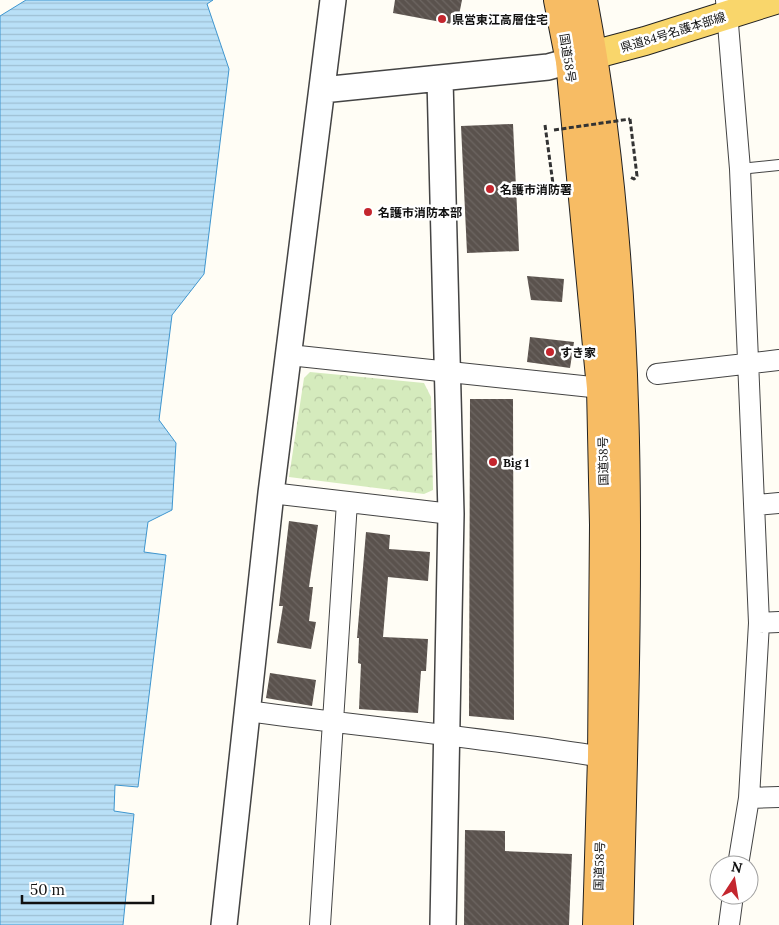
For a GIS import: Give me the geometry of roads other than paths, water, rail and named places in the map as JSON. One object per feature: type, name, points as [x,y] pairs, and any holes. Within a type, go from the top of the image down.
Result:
[{"type":"highway","name":"国道58号","points":[[558,0],[581,59],[617,244],[628,529],[619,925]]},
{"type":"highway","name":"国道58号","points":[[583,0],[581,59],[589,247],[601,388],[604,525],[602,756],[597,925]]},
{"type":"main road","name":"県道84号名護本部線","points":[[581,59],[726,8],[775,0]]},
{"type":"street","points":[[224,925],[271,493],[332,0]]},
{"type":"street","points":[[726,8],[740,169],[759,623],[749,798],[740,855]]},
{"type":"street","points":[[322,90],[548,67],[581,59]]},
{"type":"street","points":[[440,79],[451,514],[445,733],[443,925]]},
{"type":"street","points":[[289,355],[601,388]]},
{"type":"street","points":[[656,374],[779,360]]},
{"type":"street","points":[[271,493],[451,514]]},
{"type":"street","points":[[320,925],[347,502]]},
{"type":"street","points":[[755,505],[779,503]]},
{"type":"street","points":[[759,623],[779,622]]},
{"type":"street","points":[[248,712],[333,723],[445,733],[602,756]]},
{"type":"street","points":[[749,798],[779,797]]},
{"type":"street","points":[[729,925],[732,905]]},
{"type":"lane","points":[[740,169],[779,165]]},
{"type":"water","points":[[26,0],[213,0],[207,4],[229,69],[204,274],[172,315],[159,420],[176,443],[172,510],[148,522],[144,552],[166,555],[138,787],[115,785],[114,811],[134,814],[123,925],[0,925],[0,16]]},
{"type":"place","name":"県営東江高層住宅","points":[[442,19]]},
{"type":"place","name":"名護市消防署","points":[[490,189]]},
{"type":"place","name":"名護市消防本部","points":[[368,212]]},
{"type":"place","name":"すき家","points":[[550,352]]},
{"type":"place","name":"Big 1","points":[[493,462]]}]
